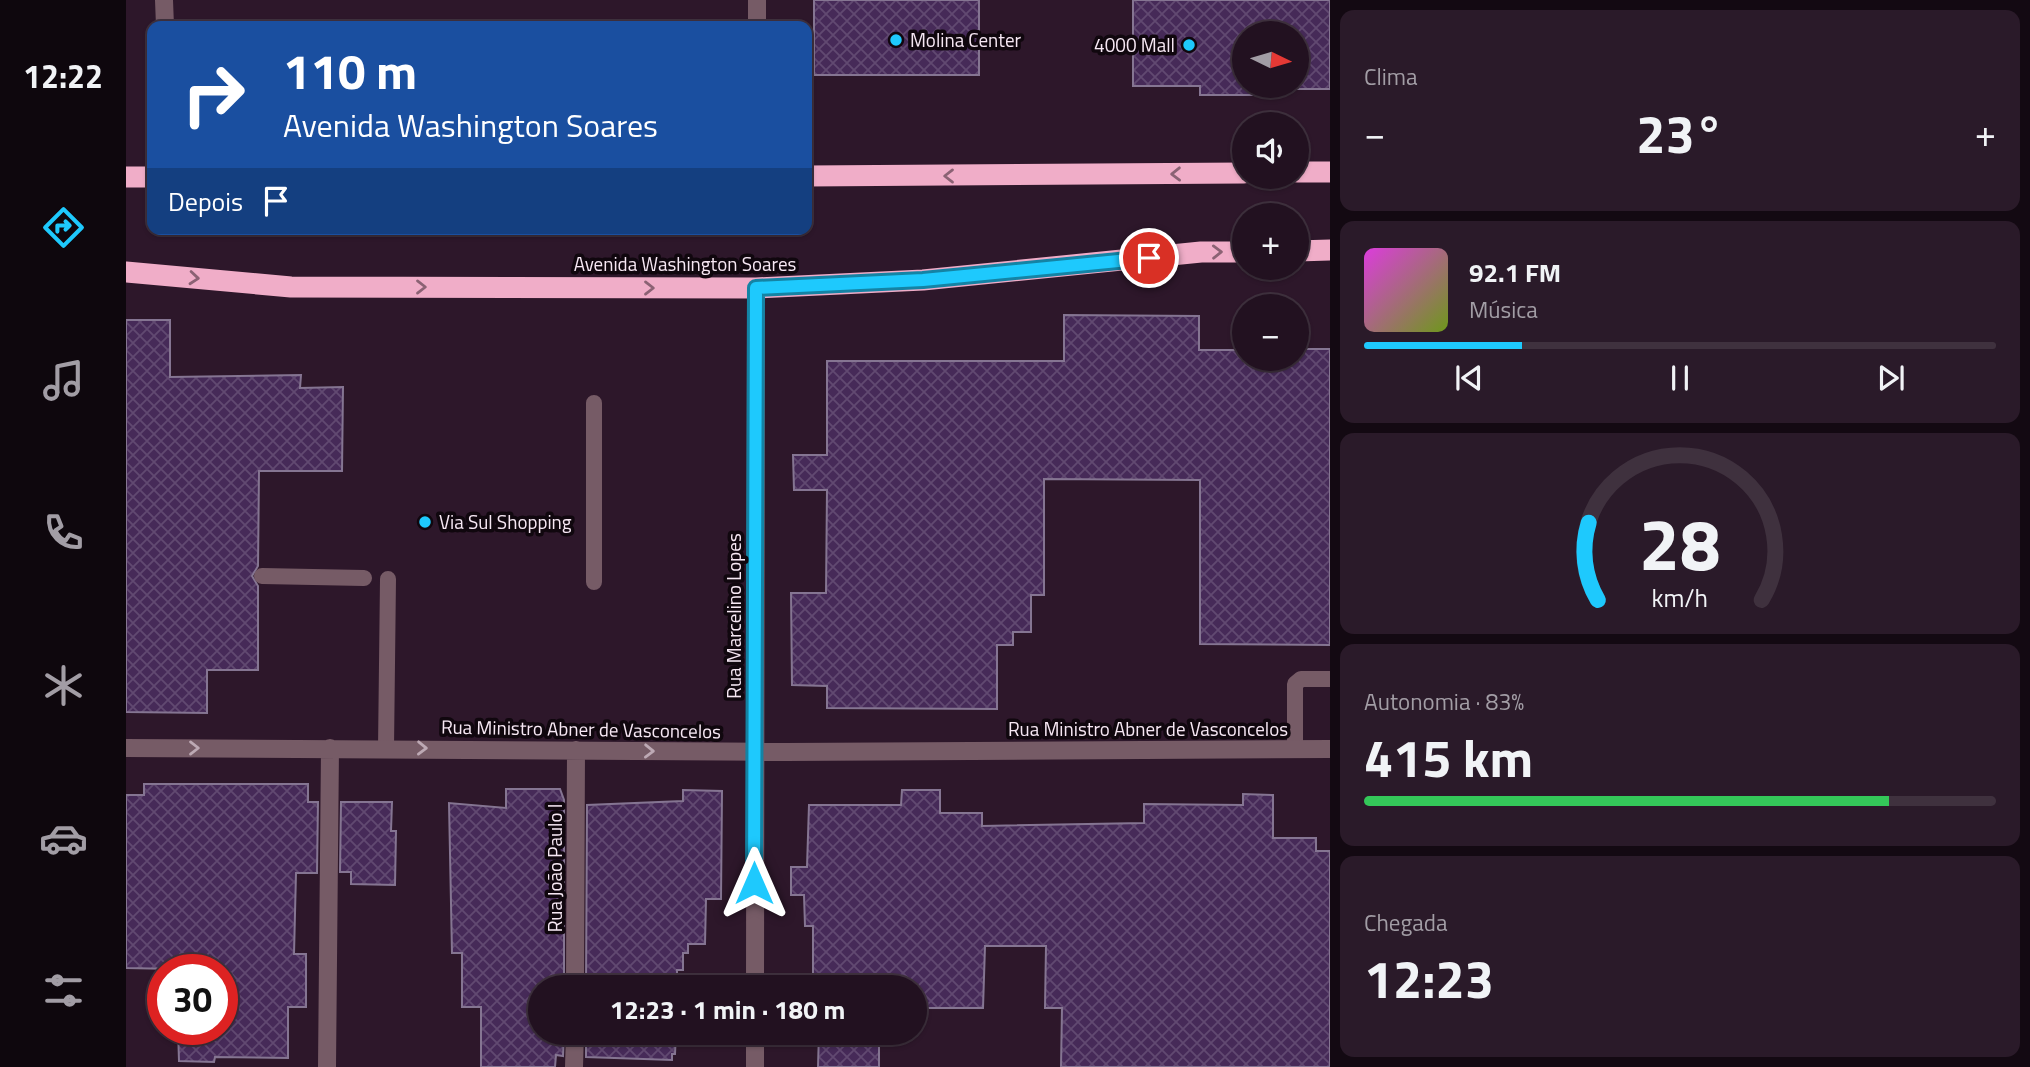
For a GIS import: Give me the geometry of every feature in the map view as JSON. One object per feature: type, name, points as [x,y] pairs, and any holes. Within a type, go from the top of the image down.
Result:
[{"type":"highway","points":[[1309,172],[1330,172]]},
{"type":"highway","points":[[812,176],[1232,173]]},
{"type":"highway","points":[[126,177],[147,177]]},
{"type":"highway","points":[[1309,251],[1330,250]]},
{"type":"highway","name":"Avenida Washington Soares","points":[[126,272],[291,287],[756,288],[923,280],[1201,252],[1232,252]]},
{"type":"street","points":[[164,0],[164,21]]},
{"type":"street","points":[[757,0],[757,21]]},
{"type":"street","name":"Rua Marcelino Lopes","points":[[755,975],[756,288]]},
{"type":"street","name":"Rua Ministro Abner de Vasconcelos","points":[[126,748],[754,752],[1330,749]]},
{"type":"street","points":[[327,1067],[330,748]]},
{"type":"street","name":"Rua João Paulo I","points":[[575,975],[576,750]]},
{"type":"street","points":[[574,1067],[575,1045]]},
{"type":"street","points":[[755,1045],[755,1067]]},
{"type":"lane","points":[[594,402],[594,582]]},
{"type":"lane","points":[[262,576],[364,578]]},
{"type":"lane","points":[[386,748],[388,579]]},
{"type":"lane","points":[[1294,749],[1295,684],[1301,679],[1330,680]]},
{"type":"building","name":"Molina Center","points":[[814,0],[979,0],[979,75],[814,75]]},
{"type":"building","name":"4000 Mall","points":[[1133,0],[1330,0],[1330,89],[1309,89],[1309,21],[1232,21],[1232,95],[1200,95],[1200,86],[1133,86]]},
{"type":"building","points":[[1064,315],[1199,316],[1199,350],[1232,350],[1232,371],[1309,371],[1309,349],[1330,349],[1330,645],[1200,644],[1200,480],[1044,479],[1044,595],[1031,595],[1031,632],[1013,632],[1013,645],[997,645],[997,709],[827,708],[827,686],[792,685],[791,593],[826,593],[827,490],[794,490],[793,455],[827,455],[827,361],[1064,361]]},
{"type":"building","points":[[126,320],[170,320],[170,377],[301,375],[300,388],[343,387],[342,471],[259,471],[258,566],[252,576],[258,586],[258,670],[207,670],[207,713],[126,712]]},
{"type":"building","points":[[144,784],[308,784],[308,802],[318,802],[317,873],[296,873],[294,954],[306,954],[306,1007],[288,1007],[288,1058],[215,1057],[214,1062],[179,1061],[178,1045],[238,1045],[238,954],[147,954],[147,968],[126,968],[126,795],[144,795]]},
{"type":"building","points":[[506,789],[560,789],[564,800],[564,975],[528,975],[528,1045],[563,1045],[563,1056],[556,1055],[555,1067],[481,1067],[481,1007],[462,1007],[462,953],[452,953],[449,803],[506,808]]},
{"type":"building","points":[[683,790],[722,791],[721,899],[706,899],[705,944],[688,944],[688,953],[683,953],[683,970],[677,970],[677,975],[586,975],[587,805],[683,801]]},
{"type":"building","points":[[902,790],[940,790],[940,813],[982,813],[982,826],[1144,823],[1144,804],[1243,805],[1243,794],[1273,795],[1273,838],[1316,838],[1316,851],[1330,851],[1330,1067],[1061,1067],[1062,1008],[1045,1008],[1046,946],[985,946],[983,1008],[927,1008],[927,975],[813,975],[813,926],[805,926],[804,895],[791,895],[791,867],[807,867],[809,805],[901,805]]},
{"type":"building","points":[[341,802],[392,802],[391,831],[396,831],[395,885],[351,884],[351,872],[340,872]]},
{"type":"building","points":[[586,1045],[675,1045],[672,1060],[586,1057]]},
{"type":"building","points":[[819,1045],[879,1045],[879,1067],[818,1067]]},
{"type":"place","name":"Molina Center","points":[[896,40]]},
{"type":"place","name":"4000 Mall","points":[[1189,45]]},
{"type":"place","name":"Via Sul Shopping","points":[[425,522]]},
{"type":"route","points":[[754,883],[756,288],[923,280],[1149,258]]}]
